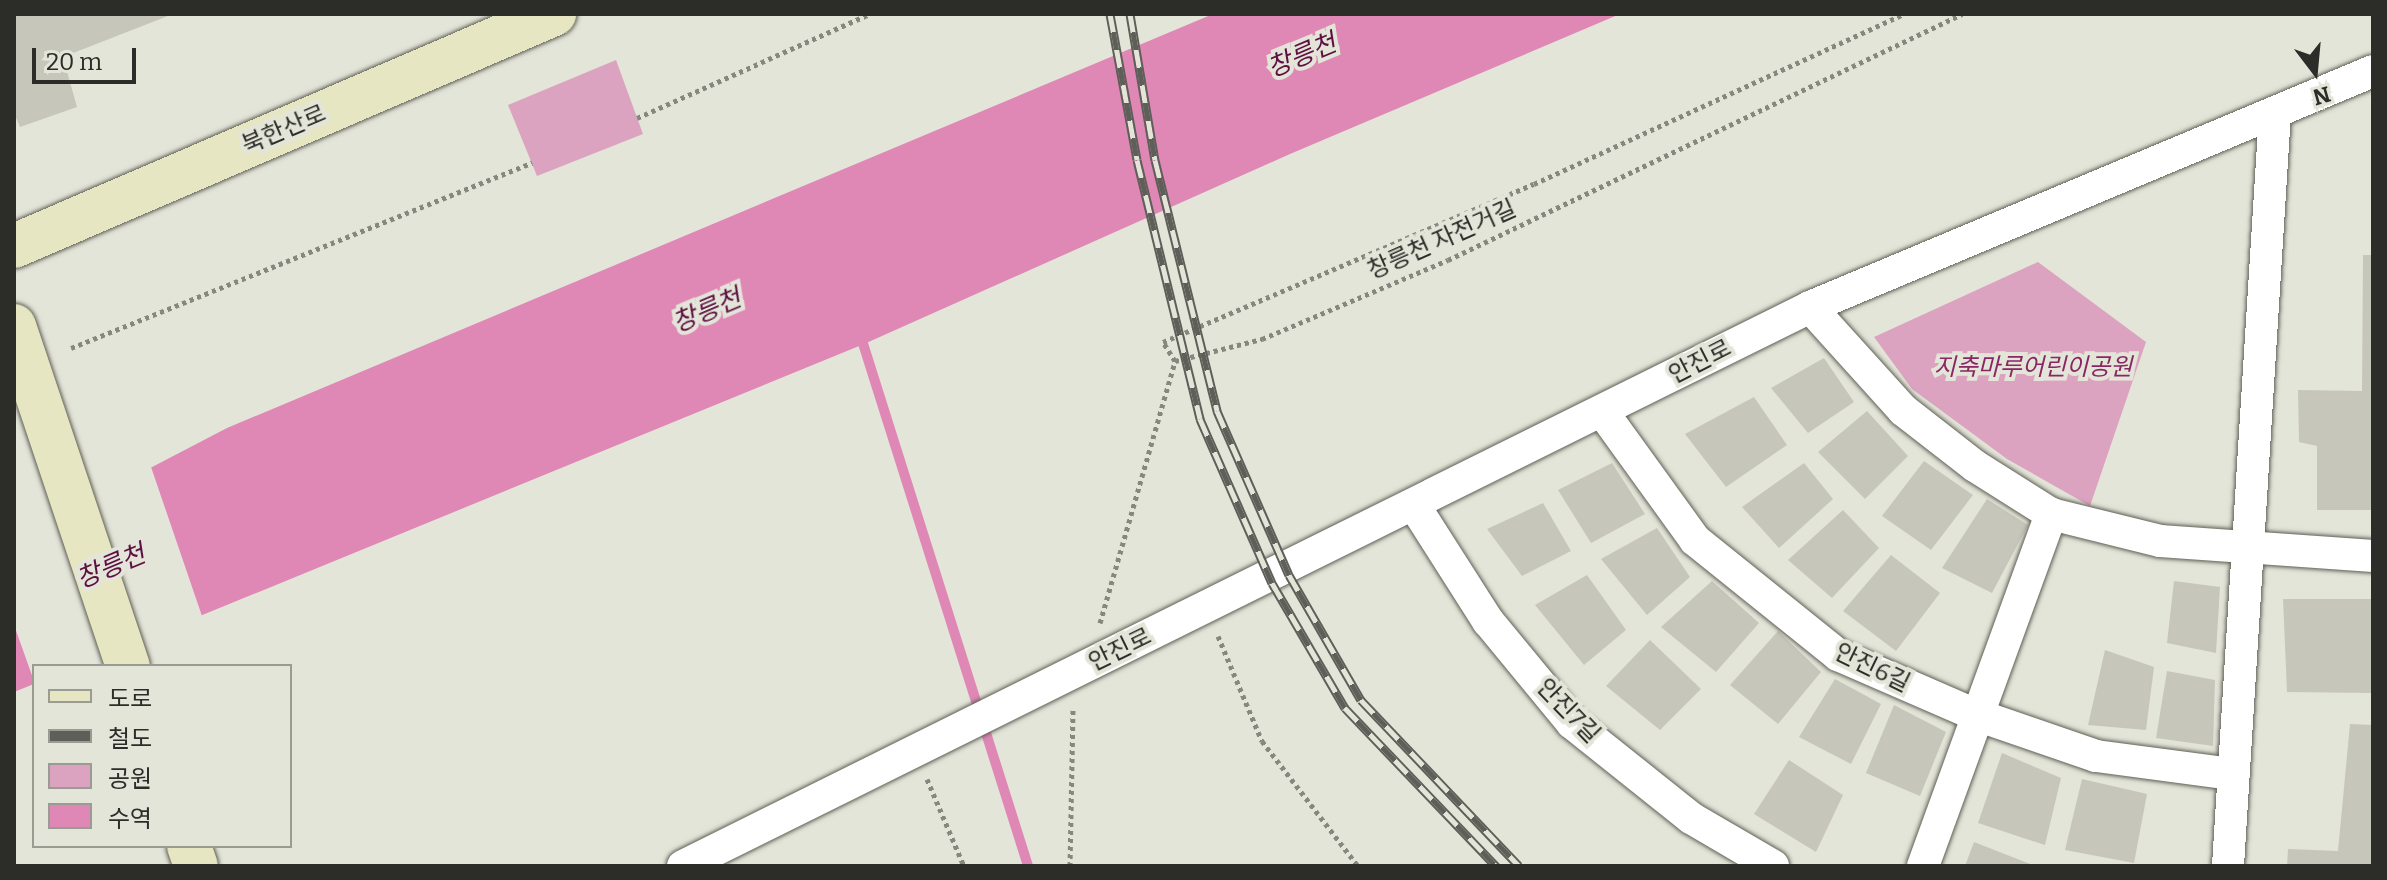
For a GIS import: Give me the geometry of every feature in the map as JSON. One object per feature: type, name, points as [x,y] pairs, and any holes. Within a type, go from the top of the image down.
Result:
[{"type":"main road","name":"북한산로","points":[[14,246],[554,14]]},
{"type":"main road","points":[[14,326],[127,664]]},
{"type":"street","name":"안진로","points":[[683,866],[1810,307],[2373,71]]},
{"type":"street","points":[[2228,866],[2244,550],[2275,112]]},
{"type":"street","points":[[1810,307],[1903,410],[1975,466],[2051,514],[2160,541],[2244,550],[2373,556]]},
{"type":"street","name":"안진6길","points":[[1602,411],[1707,549],[1838,655],[1974,714],[2096,756],[2233,774]]},
{"type":"street","name":"안진7길","points":[[1414,505],[1488,621],[1572,723],[1691,818],[1773,866]]},
{"type":"street","points":[[1923,866],[1974,714],[2051,514]]},
{"type":"path","points":[[637,118],[870,14]]},
{"type":"path","points":[[1100,624],[1175,361],[1163,342],[1534,184],[1904,14]]},
{"type":"path","name":"창릉천 자전거길","points":[[1175,361],[1262,339],[1448,260],[1962,14]]},
{"type":"path","points":[[71,348],[532,163]]},
{"type":"path","points":[[1217,633],[1262,741],[1358,866]]},
{"type":"path","points":[[1070,866],[1073,705]]},
{"type":"path","points":[[926,776],[964,866]]},
{"type":"green space","points":[[616,60],[643,134],[537,176],[508,105]]},
{"type":"green space","name":"지축마루어린이공원","points":[[2038,262],[2146,342],[2090,506],[2007,459],[1912,389],[1874,337]]},
{"type":"water","name":"창릉천","points":[[1213,14],[1620,14],[1290,154],[864,344],[83,664],[32,664],[32,685],[14,692],[14,539],[227,428]]},
{"type":"pier","points":[[150,464],[203,619],[94,664],[32,664],[32,675],[14,625],[14,535]]},
{"type":"building","points":[[14,14],[173,14],[63,57],[77,107],[20,127],[14,113]]},
{"type":"building","points":[[2363,255],[2373,255],[2373,510],[2317,510],[2317,446],[2299,442],[2298,390],[2362,391]]},
{"type":"building","points":[[1824,358],[1854,402],[1808,433],[1771,388]]},
{"type":"building","points":[[1754,397],[1787,445],[1726,487],[1685,434]]},
{"type":"building","points":[[1867,411],[1908,456],[1865,499],[1818,452]]},
{"type":"building","points":[[1924,461],[1973,495],[1931,550],[1882,516]]},
{"type":"building","points":[[1612,463],[1645,514],[1591,543],[1558,490]]},
{"type":"building","points":[[1804,463],[1833,499],[1779,548],[1742,507]]},
{"type":"building","points":[[1987,499],[2028,525],[1992,593],[1942,568]]},
{"type":"building","points":[[1543,503],[1571,551],[1522,576],[1487,529]]},
{"type":"building","points":[[1843,510],[1879,548],[1832,598],[1788,560]]},
{"type":"building","points":[[1657,528],[1690,577],[1647,615],[1601,559]]},
{"type":"building","points":[[1891,555],[1940,593],[1896,651],[1843,611]]},
{"type":"building","points":[[1587,575],[1626,630],[1584,665],[1535,605]]},
{"type":"building","points":[[1712,581],[1759,623],[1716,672],[1661,627]]},
{"type":"building","points":[[2174,581],[2220,587],[2216,653],[2167,643]]},
{"type":"building","points":[[2283,599],[2373,599],[2373,693],[2287,692]]},
{"type":"building","points":[[1778,631],[1821,672],[1778,724],[1730,685]]},
{"type":"building","points":[[1650,640],[1701,689],[1660,730],[1606,686]]},
{"type":"building","points":[[2105,650],[2154,667],[2146,730],[2088,725]]},
{"type":"building","points":[[2167,671],[2215,680],[2213,746],[2156,738]]},
{"type":"building","points":[[1835,679],[1881,704],[1851,764],[1799,737]]},
{"type":"building","points":[[1894,705],[1946,732],[1920,796],[1866,773]]},
{"type":"building","points":[[2350,724],[2373,725],[2373,866],[2287,866],[2288,849],[2338,851]]},
{"type":"building","points":[[2002,753],[2061,778],[2045,845],[1978,823]]},
{"type":"building","points":[[1789,760],[1843,795],[1816,852],[1754,814]]},
{"type":"building","points":[[2082,779],[2147,794],[2134,863],[2065,850]]},
{"type":"building","points":[[1974,842],[2035,866],[1965,866]]},
{"type":"waterway","points":[[860,334],[1028,866]]},
{"type":"railway","points":[[1110,14],[1137,160],[1200,419],[1272,583],[1345,708],[1496,866]]},
{"type":"railway","points":[[1130,14],[1155,160],[1217,411],[1289,575],[1361,700],[1519,866]]}]
